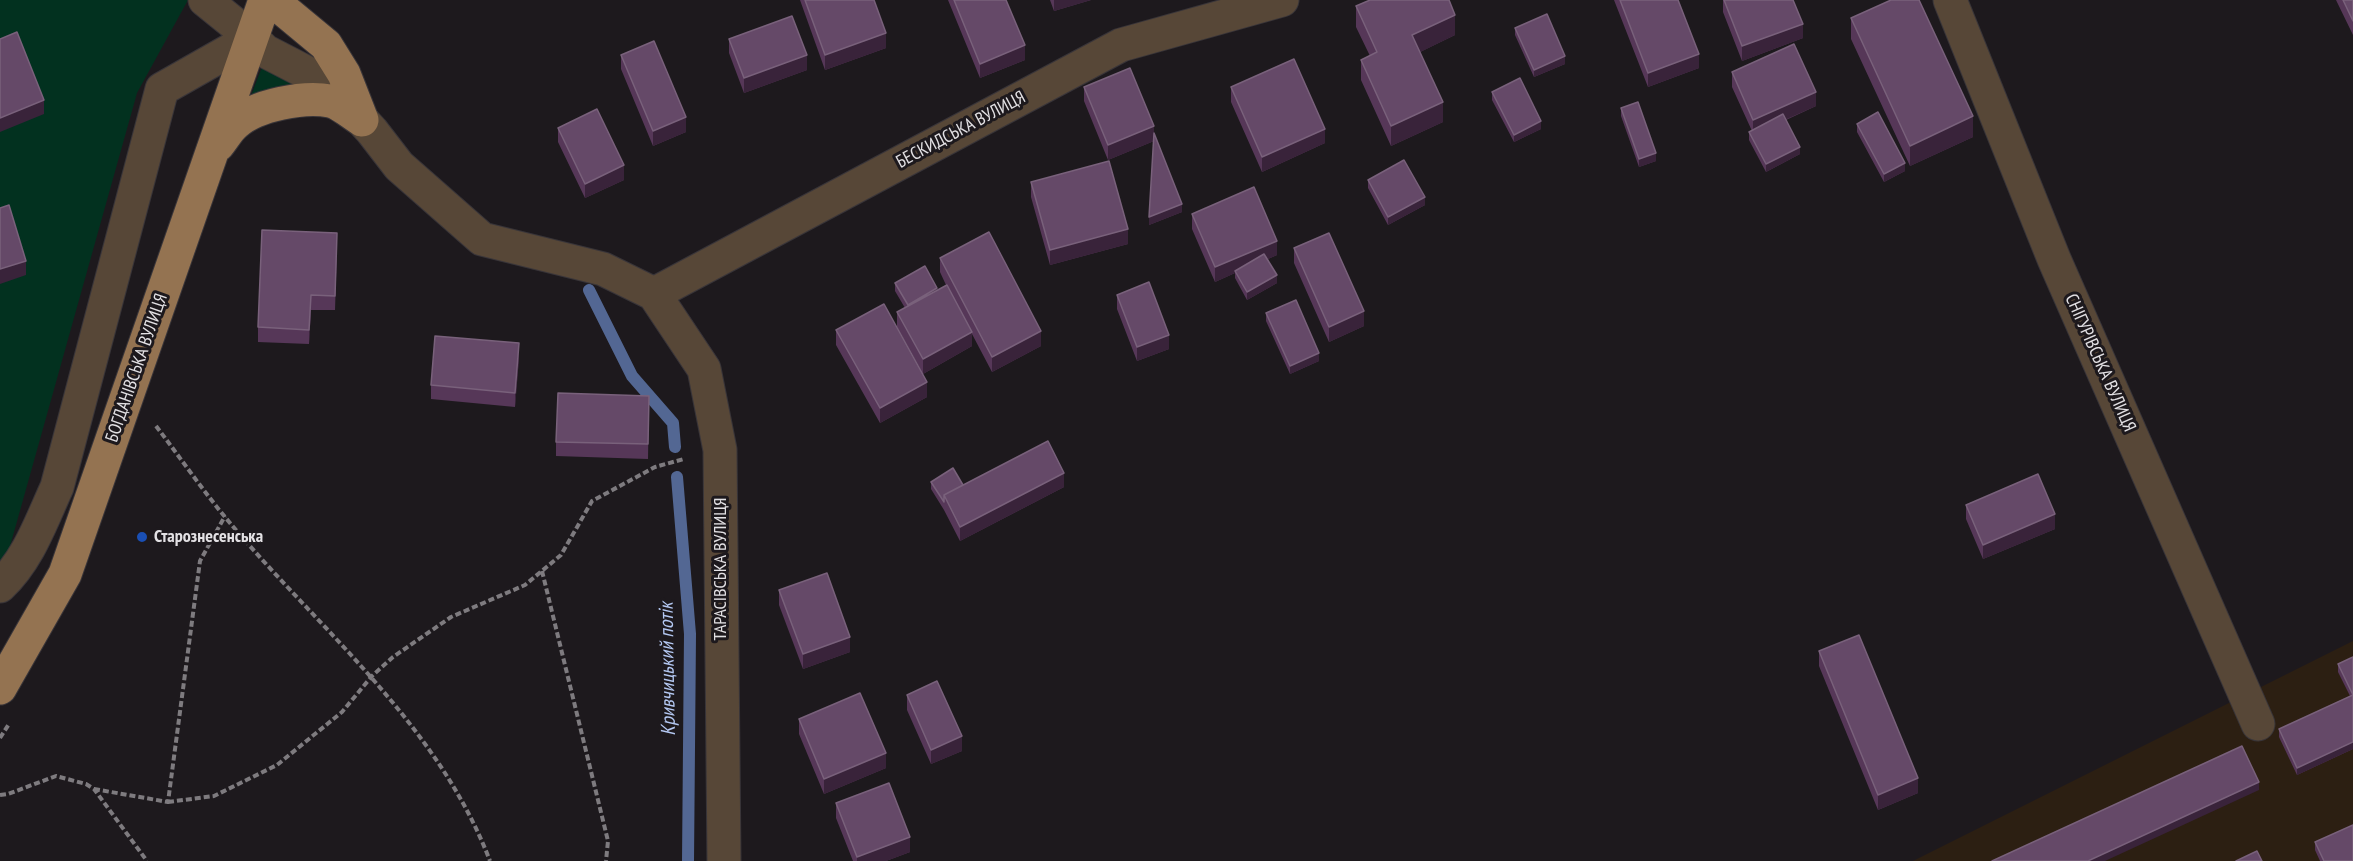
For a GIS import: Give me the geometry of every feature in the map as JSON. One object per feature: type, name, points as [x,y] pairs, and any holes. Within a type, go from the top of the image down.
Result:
[{"type":"main road","name":"БОГДАНІВСЬКА ВУЛИЦЯ","points":[[0,688],[65,574],[265,0]]},
{"type":"main road","points":[[279,0],[279,6],[326,45],[344,74],[362,120]]},
{"type":"main road","points":[[212,154],[236,123],[272,105],[305,100],[332,102],[362,120]]},
{"type":"street","points":[[205,0],[252,38],[264,51],[323,81],[372,130],[399,166],[482,239],[603,269],[654,294]]},
{"type":"street","name":"БЕСКИДСЬКА ВУЛИЦЯ","points":[[654,294],[1121,45],[1282,0]]},
{"type":"street","name":"СНІГУРІВСЬКА ВУЛИЦЯ","points":[[1950,0],[2054,259],[2258,724]]},
{"type":"street","points":[[0,586],[14,573],[57,487],[162,89],[252,38]]},
{"type":"street","name":"ТАРАСІВСЬКА ВУЛИЦЯ","points":[[654,294],[704,369],[720,450],[724,861]]},
{"type":"path","points":[[154,422],[225,516],[372,676],[450,779],[490,861]]},
{"type":"path","points":[[94,789],[168,802],[214,795],[278,765],[342,712],[372,676],[393,657],[451,618],[525,585],[542,571],[561,555],[592,501],[655,467],[720,450]]},
{"type":"path","points":[[168,802],[200,561],[225,516]]},
{"type":"path","points":[[542,571],[608,841],[606,861]]},
{"type":"path","points":[[0,795],[56,776],[86,784],[94,789],[147,861]]},
{"type":"shaded area","points":[[2353,641],[2353,861],[1913,861]]},
{"type":"green space","points":[[0,0],[188,0],[137,93],[0,582]]},
{"type":"green space","points":[[262,67],[308,84],[280,86],[250,98]]},
{"type":"building","points":[[805,0],[874,0],[886,33],[825,55]]},
{"type":"building","points":[[954,0],[1006,0],[1025,45],[980,64]]},
{"type":"building","points":[[1370,0],[1449,0],[1455,15],[1412,35],[1443,102],[1391,126],[1361,60],[1377,52],[1356,6]]},
{"type":"building","points":[[1620,0],[1678,0],[1699,54],[1648,73]]},
{"type":"building","points":[[1724,0],[1793,0],[1803,24],[1742,46]]},
{"type":"building","points":[[1891,0],[1919,0],[1973,116],[1910,146],[1851,18]]},
{"type":"building","points":[[2343,0],[2353,0],[2353,21]]},
{"type":"building","points":[[1547,14],[1565,56],[1534,70],[1515,28]]},
{"type":"building","points":[[792,16],[807,55],[744,78],[729,39]]},
{"type":"building","points":[[17,32],[44,100],[0,118],[0,39]]},
{"type":"building","points":[[654,41],[686,117],[653,131],[621,55]]},
{"type":"building","points":[[1794,44],[1816,92],[1753,120],[1732,72]]},
{"type":"building","points":[[1294,59],[1325,129],[1262,157],[1231,87]]},
{"type":"building","points":[[1130,68],[1154,126],[1108,145],[1084,87]]},
{"type":"building","points":[[1520,78],[1541,121],[1514,135],[1492,92]]},
{"type":"building","points":[[1638,102],[1656,153],[1639,159],[1621,108]]},
{"type":"building","points":[[597,109],[624,165],[585,184],[558,128]]},
{"type":"building","points":[[1878,112],[1905,163],[1884,174],[1857,124]]},
{"type":"building","points":[[1783,114],[1800,147],[1766,164],[1749,132]]},
{"type":"building","points":[[1154,133],[1182,204],[1149,217]]},
{"type":"building","points":[[1404,160],[1425,197],[1388,217],[1368,180]]},
{"type":"building","points":[[1109,161],[1128,229],[1050,250],[1031,182]]},
{"type":"building","points":[[1254,187],[1277,241],[1215,267],[1192,214]]},
{"type":"building","points":[[9,205],[26,261],[0,269],[0,208]]},
{"type":"building","points":[[262,230],[337,233],[335,296],[311,295],[309,330],[258,327]]},
{"type":"building","points":[[989,232],[1041,331],[992,357],[940,258]]},
{"type":"building","points":[[1329,233],[1364,311],[1329,327],[1294,248]]},
{"type":"building","points":[[1264,254],[1277,275],[1247,292],[1235,271]]},
{"type":"building","points":[[925,266],[937,288],[908,305],[895,283]]},
{"type":"building","points":[[1149,282],[1169,335],[1137,347],[1117,295]]},
{"type":"building","points":[[947,285],[972,332],[923,359],[897,312]]},
{"type":"building","points":[[1296,300],[1319,353],[1290,366],[1266,313]]},
{"type":"building","points":[[884,304],[927,382],[880,408],[836,330]]},
{"type":"building","points":[[435,336],[519,343],[515,393],[431,385]]},
{"type":"building","points":[[558,393],[649,396],[648,444],[556,442]]},
{"type":"building","points":[[1048,441],[1064,473],[960,527],[944,495]]},
{"type":"building","points":[[953,468],[963,485],[944,495],[944,502],[931,482]]},
{"type":"building","points":[[2038,474],[2055,514],[1983,545],[1966,505]]},
{"type":"building","points":[[827,573],[850,637],[803,654],[779,590]]},
{"type":"building","points":[[1859,635],[1918,778],[1878,795],[1819,651]]},
{"type":"building","points":[[2353,657],[2353,695],[2338,664]]},
{"type":"building","points":[[937,681],[962,736],[931,750],[907,695]]},
{"type":"building","points":[[860,693],[886,753],[824,779],[799,719]]},
{"type":"building","points":[[2353,695],[2353,742],[2297,768],[2279,729]]},
{"type":"building","points":[[2242,746],[2259,782],[2088,861],[1992,861]]},
{"type":"building","points":[[889,783],[910,837],[857,857],[836,803]]},
{"type":"building","points":[[2353,825],[2353,861],[2324,861],[2315,842]]},
{"type":"building","points":[[2257,851],[2262,861],[2236,861]]},
{"type":"waterway","name":"Кривчицький потік","points":[[589,290],[632,376],[673,423],[675,447]]},
{"type":"waterway","name":"Кривчицький потік","points":[[677,477],[690,634],[688,861]]},
{"type":"place","name":"Старознесенська","points":[[142,537]]}]
